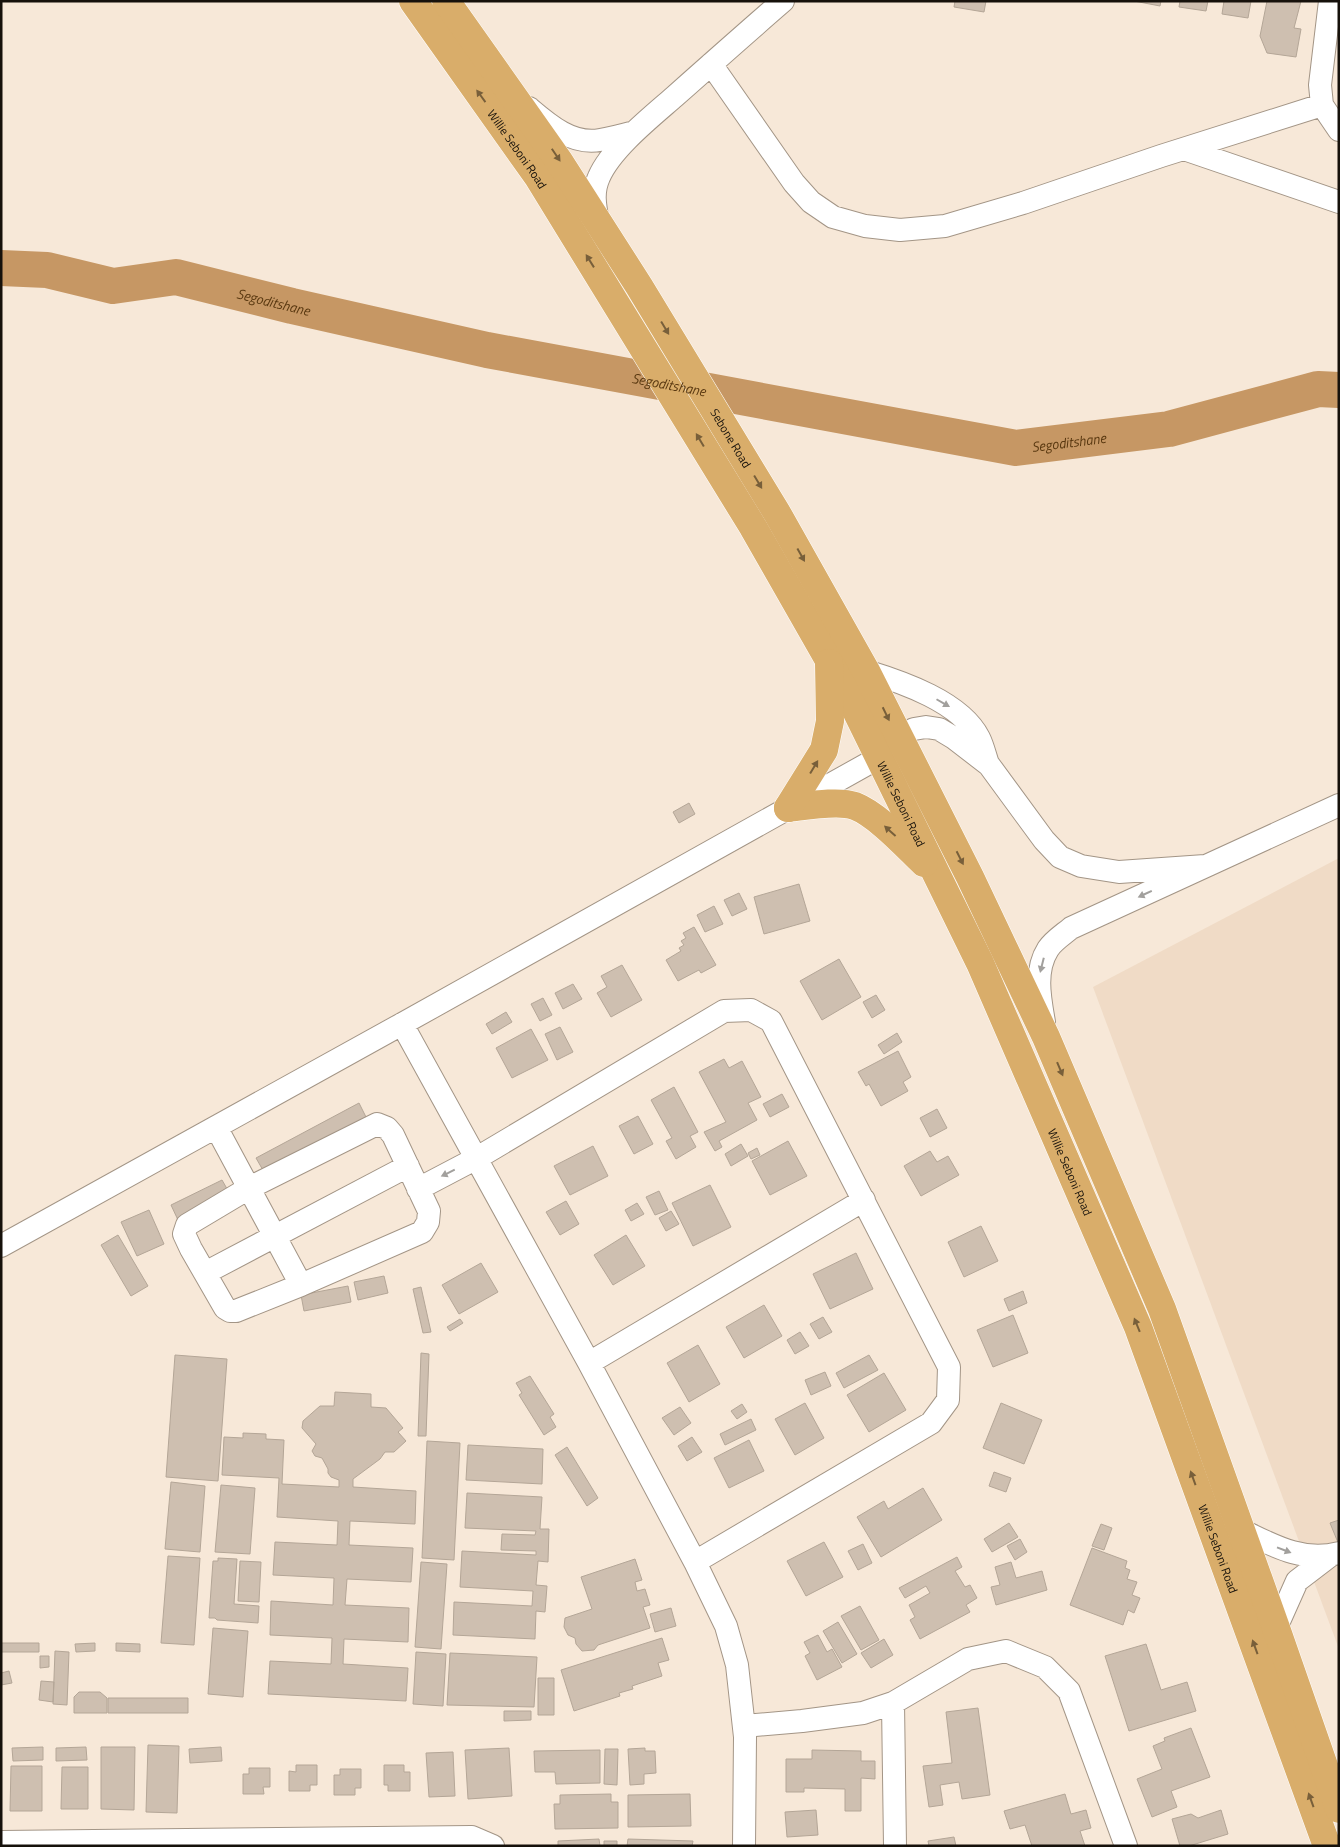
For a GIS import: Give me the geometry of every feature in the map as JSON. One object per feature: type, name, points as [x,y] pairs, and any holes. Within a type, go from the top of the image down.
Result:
[{"type":"main road","name":"Willie Seboni Road","points":[[413,1],[538,177],[752,527],[846,690],[980,963],[1138,1327],[1327,1846]]},
{"type":"main road","points":[[446,1],[514,94],[599,225]]},
{"type":"main road","name":"Sebone Road","points":[[599,225],[640,286],[777,513],[866,672]]},
{"type":"main road","points":[[788,808],[815,766],[826,742],[830,721],[829,661]]},
{"type":"main road","points":[[866,672],[970,877],[1046,1037],[1162,1309],[1339,1809]]},
{"type":"main road","points":[[788,808],[828,804],[854,806],[877,820],[938,876]]},
{"type":"street","points":[[599,225],[595,196],[599,177],[609,161],[634,132],[782,1]]},
{"type":"street","points":[[1330,1],[1320,85],[1322,104],[1339,130]]},
{"type":"street","points":[[711,64],[794,183],[811,202],[833,217],[865,226],[900,230],[945,226],[1023,203],[1322,104]]},
{"type":"street","points":[[514,94],[552,128],[572,138],[599,141],[634,132]]},
{"type":"street","points":[[1184,149],[1339,202]]},
{"type":"street","points":[[866,672],[896,680],[925,692],[951,708],[979,737],[989,765]]},
{"type":"street","points":[[1,1246],[878,758],[898,737],[914,728],[926,726],[939,729],[989,765],[1044,840],[1060,857],[1081,866],[1119,872],[1205,866]]},
{"type":"street","points":[[1046,1037],[1039,982],[1042,962],[1048,948],[1071,928],[1339,805]]},
{"type":"street","points":[[418,1188],[477,1158],[724,1011],[751,1010],[771,1021],[949,1367],[948,1400],[931,1423],[695,1562]]},
{"type":"street","points":[[402,1024],[589,1363],[695,1562],[726,1626],[737,1665],[745,1737],[744,1846]]},
{"type":"street","points":[[377,1124],[387,1128],[393,1134],[408,1166],[429,1212],[428,1222],[422,1232],[302,1285],[236,1311],[230,1311],[225,1308],[184,1234],[187,1225],[249,1188],[377,1124]]},
{"type":"street","points":[[216,1127],[302,1285]]},
{"type":"street","points":[[205,1273],[408,1166]]},
{"type":"street","points":[[589,1363],[864,1200]]},
{"type":"street","points":[[1241,1530],[1288,1552],[1310,1556],[1335,1554]]},
{"type":"street","points":[[1276,1628],[1297,1581],[1335,1554]]},
{"type":"street","points":[[744,1726],[802,1721],[862,1712],[893,1703],[968,1659],[1006,1651],[1045,1667],[1069,1691],[1126,1846]]},
{"type":"street","points":[[893,1703],[895,1846]]},
{"type":"street","points":[[9,1843],[472,1837],[493,1846]]},
{"type":"shaded area","points":[[1339,858],[1339,1649],[1093,987]]},
{"type":"building","points":[[955,1],[986,1],[984,12],[954,7]]},
{"type":"building","points":[[1134,1],[1161,1],[1160,6]]},
{"type":"building","points":[[1180,1],[1208,1],[1206,11],[1179,7]]},
{"type":"building","points":[[1224,1],[1251,1],[1248,18],[1222,14]]},
{"type":"building","points":[[1267,1],[1301,1],[1294,28],[1301,29],[1296,57],[1267,53],[1260,36]]},
{"type":"building","points":[[689,803],[695,814],[679,823],[673,812]]},
{"type":"building","points":[[799,884],[810,921],[764,934],[754,897]]},
{"type":"building","points":[[739,893],[747,909],[732,916],[724,900]]},
{"type":"building","points":[[714,906],[723,924],[705,932],[697,915]]},
{"type":"building","points":[[694,927],[716,965],[701,973],[699,970],[678,981],[666,960],[681,951],[679,948],[684,945],[681,941],[686,938],[683,933]]},
{"type":"building","points":[[839,959],[861,997],[822,1020],[800,981]]},
{"type":"building","points":[[622,965],[642,1000],[611,1017],[597,993],[607,987],[601,976]]},
{"type":"building","points":[[573,984],[582,999],[563,1009],[555,993]]},
{"type":"building","points":[[876,995],[885,1010],[872,1018],[863,1002]]},
{"type":"building","points":[[543,998],[552,1015],[540,1021],[531,1004]]},
{"type":"building","points":[[506,1012],[512,1022],[492,1034],[486,1024]]},
{"type":"building","points":[[560,1027],[573,1052],[557,1060],[545,1034]]},
{"type":"building","points":[[531,1029],[548,1060],[512,1078],[496,1048]]},
{"type":"building","points":[[897,1033],[902,1042],[884,1054],[878,1045]]},
{"type":"building","points":[[898,1051],[911,1077],[903,1082],[908,1091],[881,1106],[869,1084],[866,1086],[858,1072]]},
{"type":"building","points":[[724,1059],[729,1068],[742,1061],[761,1097],[748,1103],[757,1120],[719,1141],[722,1147],[715,1151],[704,1132],[726,1122],[699,1072]]},
{"type":"building","points":[[674,1087],[698,1132],[690,1136],[696,1147],[676,1159],[666,1141],[672,1138],[651,1100]]},
{"type":"building","points":[[782,1094],[789,1107],[770,1117],[763,1104]]},
{"type":"building","points":[[359,1103],[366,1117],[264,1172],[256,1158]]},
{"type":"building","points":[[937,1109],[947,1128],[930,1137],[920,1118]]},
{"type":"building","points":[[638,1116],[653,1144],[634,1154],[619,1126]]},
{"type":"building","points":[[788,1141],[807,1176],[770,1195],[752,1161]]},
{"type":"building","points":[[741,1144],[748,1156],[731,1166],[725,1154]]},
{"type":"building","points":[[593,1146],[608,1176],[570,1195],[554,1166]]},
{"type":"building","points":[[757,1148],[760,1155],[751,1159],[748,1153]]},
{"type":"building","points":[[930,1151],[937,1162],[948,1156],[959,1175],[921,1196],[904,1166]]},
{"type":"building","points":[[222,1180],[230,1194],[178,1220],[171,1205]]},
{"type":"building","points":[[710,1185],[731,1227],[693,1246],[672,1203]]},
{"type":"building","points":[[659,1191],[668,1210],[655,1215],[646,1197]]},
{"type":"building","points":[[566,1201],[579,1224],[560,1235],[546,1212]]},
{"type":"building","points":[[637,1203],[644,1214],[631,1221],[625,1210]]},
{"type":"building","points":[[149,1210],[164,1244],[137,1256],[121,1222]]},
{"type":"building","points":[[671,1211],[679,1224],[666,1231],[659,1218]]},
{"type":"building","points":[[981,1226],[998,1261],[964,1277],[948,1242]]},
{"type":"building","points":[[118,1235],[148,1286],[131,1296],[101,1245]]},
{"type":"building","points":[[626,1235],[645,1266],[613,1285],[594,1255]]},
{"type":"building","points":[[856,1253],[873,1289],[830,1309],[813,1274]]},
{"type":"building","points":[[481,1263],[498,1292],[459,1314],[442,1285]]},
{"type":"building","points":[[384,1276],[388,1293],[358,1300],[354,1282]]},
{"type":"building","points":[[348,1286],[351,1302],[304,1311],[301,1295]]},
{"type":"building","points":[[421,1287],[431,1332],[423,1333],[413,1289]]},
{"type":"building","points":[[1023,1291],[1027,1303],[1009,1311],[1004,1299]]},
{"type":"building","points":[[764,1305],[782,1336],[744,1358],[726,1327]]},
{"type":"building","points":[[1013,1315],[1028,1353],[993,1367],[977,1330]]},
{"type":"building","points":[[823,1317],[832,1332],[819,1339],[810,1324]]},
{"type":"building","points":[[460,1319],[463,1323],[450,1331],[447,1327]]},
{"type":"building","points":[[800,1332],[809,1346],[795,1354],[787,1340]]},
{"type":"building","points":[[698,1345],[720,1384],[689,1402],[667,1363]]},
{"type":"building","points":[[421,1353],[429,1354],[426,1436],[418,1436]]},
{"type":"building","points":[[175,1355],[227,1359],[218,1481],[166,1477]]},
{"type":"building","points":[[869,1355],[878,1370],[844,1388],[836,1373]]},
{"type":"building","points":[[825,1372],[831,1386],[811,1395],[805,1380]]},
{"type":"building","points":[[884,1373],[906,1410],[869,1432],[847,1395]]},
{"type":"building","points":[[530,1376],[554,1414],[550,1417],[556,1427],[544,1435],[519,1395],[522,1393],[516,1383]]},
{"type":"building","points":[[335,1392],[371,1394],[371,1407],[386,1408],[403,1428],[398,1432],[406,1441],[394,1452],[385,1452],[380,1459],[353,1479],[353,1487],[416,1491],[415,1524],[350,1521],[349,1545],[413,1548],[411,1582],[347,1579],[345,1605],[409,1608],[408,1642],[344,1639],[343,1664],[408,1668],[406,1701],[268,1694],[270,1661],[331,1664],[332,1638],[270,1635],[271,1601],[333,1605],[334,1578],[273,1575],[275,1542],[337,1545],[338,1521],[277,1517],[279,1478],[222,1475],[224,1437],[243,1438],[243,1433],[266,1434],[266,1439],[284,1440],[282,1484],[339,1487],[339,1480],[331,1477],[322,1458],[315,1456],[312,1451],[316,1444],[302,1428],[303,1421],[320,1406],[334,1406]]},
{"type":"building","points":[[805,1403],[824,1438],[795,1455],[775,1419]]},
{"type":"building","points":[[1001,1403],[1042,1420],[1024,1464],[983,1448]]},
{"type":"building","points":[[742,1404],[747,1412],[737,1419],[731,1411]]},
{"type":"building","points":[[680,1407],[691,1423],[674,1435],[662,1418]]},
{"type":"building","points":[[751,1419],[756,1430],[725,1445],[720,1434]]},
{"type":"building","points":[[692,1437],[702,1452],[687,1461],[678,1446]]},
{"type":"building","points":[[749,1440],[764,1471],[729,1488],[714,1458]]},
{"type":"building","points":[[427,1441],[460,1443],[454,1560],[422,1558]]},
{"type":"building","points":[[468,1445],[543,1449],[542,1484],[466,1480]]},
{"type":"building","points":[[567,1447],[598,1498],[587,1506],[555,1455]]},
{"type":"building","points":[[994,1472],[1011,1478],[1006,1492],[989,1486]]},
{"type":"building","points":[[171,1482],[205,1486],[200,1552],[165,1549]]},
{"type":"building","points":[[221,1485],[255,1488],[250,1554],[215,1552]]},
{"type":"building","points":[[923,1488],[942,1520],[881,1557],[857,1517],[884,1501],[888,1509]]},
{"type":"building","points":[[467,1493],[542,1497],[540,1529],[549,1529],[548,1562],[538,1561],[536,1585],[547,1586],[545,1612],[536,1611],[535,1639],[453,1635],[454,1602],[532,1606],[533,1591],[460,1587],[462,1551],[536,1555],[536,1551],[501,1550],[502,1534],[535,1535],[536,1531],[465,1528]]},
{"type":"building","points":[[1339,1520],[1339,1545],[1330,1523]]},
{"type":"building","points":[[1009,1523],[1018,1537],[992,1552],[984,1539]]},
{"type":"building","points":[[1101,1524],[1112,1528],[1104,1550],[1092,1546]]},
{"type":"building","points":[[1020,1539],[1027,1552],[1015,1560],[1007,1546]]},
{"type":"building","points":[[824,1542],[843,1577],[806,1596],[787,1561]]},
{"type":"building","points":[[863,1544],[872,1563],[858,1570],[848,1551]]},
{"type":"building","points":[[1092,1548],[1127,1561],[1125,1568],[1130,1570],[1127,1579],[1137,1582],[1132,1595],[1140,1598],[1134,1613],[1128,1610],[1123,1625],[1070,1605]]},
{"type":"building","points":[[168,1556],[200,1558],[194,1645],[161,1643]]},
{"type":"building","points":[[957,1557],[962,1567],[955,1571],[965,1587],[970,1585],[977,1598],[966,1605],[970,1612],[920,1639],[910,1620],[915,1617],[909,1605],[930,1593],[926,1586],[905,1598],[899,1588]]},
{"type":"building","points":[[218,1558],[237,1559],[234,1604],[259,1606],[258,1623],[209,1618],[213,1561],[218,1561]]},
{"type":"building","points":[[635,1559],[642,1580],[635,1582],[637,1591],[645,1589],[650,1605],[643,1607],[650,1628],[598,1645],[594,1650],[582,1651],[576,1644],[575,1638],[568,1635],[564,1627],[565,1618],[592,1609],[581,1577]]},
{"type":"building","points":[[240,1561],[261,1562],[259,1602],[238,1601]]},
{"type":"building","points":[[421,1562],[447,1564],[441,1649],[415,1647]]},
{"type":"building","points":[[1011,1562],[1016,1578],[1042,1571],[1047,1590],[996,1605],[991,1587],[1000,1585],[995,1567]]},
{"type":"building","points":[[860,1606],[879,1640],[861,1650],[841,1616]]},
{"type":"building","points":[[671,1608],[676,1626],[655,1632],[650,1614]]},
{"type":"building","points":[[838,1622],[857,1654],[842,1663],[823,1631]]},
{"type":"building","points":[[213,1628],[248,1631],[243,1697],[208,1694]]},
{"type":"building","points":[[818,1635],[827,1652],[832,1649],[842,1667],[817,1680],[805,1656],[810,1653],[804,1642]]},
{"type":"building","points":[[662,1638],[669,1660],[658,1663],[662,1676],[632,1686],[633,1689],[619,1693],[620,1696],[574,1711],[561,1670]]},
{"type":"building","points":[[884,1639],[893,1655],[871,1668],[861,1653]]},
{"type":"building","points":[[1,1643],[39,1643],[39,1652],[1,1652]]},
{"type":"building","points":[[95,1643],[95,1651],[76,1652],[75,1644]]},
{"type":"building","points":[[116,1643],[140,1644],[140,1652],[116,1651]]},
{"type":"building","points":[[1146,1644],[1161,1690],[1187,1682],[1196,1711],[1129,1731],[1105,1656]]},
{"type":"building","points":[[55,1651],[69,1652],[67,1705],[53,1704]]},
{"type":"building","points":[[416,1652],[446,1654],[443,1706],[413,1704]]},
{"type":"building","points":[[450,1653],[537,1657],[534,1707],[447,1705]]},
{"type":"building","points":[[40,1656],[49,1656],[49,1667],[40,1668]]},
{"type":"building","points":[[9,1671],[12,1683],[1,1685],[1,1673]]},
{"type":"building","points":[[538,1678],[554,1678],[554,1715],[538,1715]]},
{"type":"building","points":[[41,1681],[54,1682],[53,1702],[39,1700]]},
{"type":"building","points":[[79,1692],[100,1692],[107,1698],[107,1713],[74,1713],[74,1697]]},
{"type":"building","points":[[108,1698],[188,1698],[188,1713],[108,1713]]},
{"type":"building","points":[[978,1708],[990,1795],[962,1799],[959,1782],[940,1785],[943,1805],[929,1807],[923,1766],[952,1763],[946,1712]]},
{"type":"building","points":[[504,1711],[531,1711],[531,1720],[504,1721]]},
{"type":"building","points":[[1191,1728],[1210,1777],[1171,1791],[1177,1807],[1152,1817],[1137,1779],[1162,1769],[1153,1746],[1165,1741],[1164,1738]]},
{"type":"building","points":[[148,1745],[179,1746],[177,1813],[146,1812]]},
{"type":"building","points":[[43,1747],[43,1760],[13,1761],[12,1748]]},
{"type":"building","points":[[86,1747],[87,1760],[56,1761],[56,1748]]},
{"type":"building","points":[[101,1747],[135,1747],[134,1810],[101,1809]]},
{"type":"building","points":[[221,1747],[222,1761],[190,1763],[189,1749]]},
{"type":"building","points":[[509,1748],[512,1796],[468,1799],[465,1750]]},
{"type":"building","points":[[645,1748],[645,1751],[655,1751],[656,1773],[644,1774],[644,1784],[630,1785],[628,1749]]},
{"type":"building","points":[[605,1749],[618,1749],[617,1785],[604,1784]]},
{"type":"building","points":[[600,1750],[600,1783],[556,1784],[555,1772],[535,1772],[534,1751]]},
{"type":"building","points":[[812,1750],[861,1751],[861,1761],[875,1761],[875,1779],[861,1778],[861,1811],[845,1811],[845,1789],[804,1788],[804,1792],[786,1792],[786,1759],[812,1759]]},
{"type":"building","points":[[453,1752],[455,1796],[429,1797],[426,1753]]},
{"type":"building","points":[[296,1765],[317,1765],[317,1785],[310,1785],[310,1791],[289,1791],[289,1771],[296,1772]]},
{"type":"building","points":[[384,1765],[404,1765],[404,1772],[410,1772],[410,1791],[388,1791],[388,1785],[384,1785]]},
{"type":"building","points":[[11,1766],[42,1766],[42,1811],[10,1811]]},
{"type":"building","points":[[62,1767],[88,1767],[88,1809],[61,1809]]},
{"type":"building","points":[[249,1768],[270,1768],[270,1787],[263,1787],[264,1794],[243,1794],[243,1774],[249,1774]]},
{"type":"building","points":[[340,1769],[361,1769],[361,1788],[355,1788],[355,1795],[334,1795],[334,1775],[340,1775]]},
{"type":"building","points":[[611,1794],[611,1802],[618,1802],[618,1828],[555,1829],[554,1804],[560,1804],[560,1795]]},
{"type":"building","points":[[690,1794],[691,1826],[628,1827],[628,1795]]},
{"type":"building","points":[[1065,1794],[1071,1814],[1086,1810],[1091,1828],[1080,1831],[1085,1846],[1032,1846],[1025,1825],[1010,1829],[1004,1811]]},
{"type":"building","points":[[816,1810],[818,1835],[787,1837],[785,1812]]},
{"type":"building","points":[[1221,1810],[1228,1834],[1189,1846],[1180,1846],[1172,1819],[1191,1814],[1198,1818]]},
{"type":"building","points":[[954,1837],[956,1846],[929,1846],[928,1841]]},
{"type":"building","points":[[599,1839],[600,1846],[558,1846],[558,1841]]},
{"type":"building","points":[[628,1839],[693,1841],[692,1846],[627,1846]]},
{"type":"building","points":[[604,1841],[617,1841],[617,1846],[604,1846]]},
{"type":"waterway","name":"Segoditshane","points":[[1,268],[47,270],[113,286],[176,277],[292,306],[487,350],[1016,448],[1169,429],[1318,389],[1339,390]]}]
